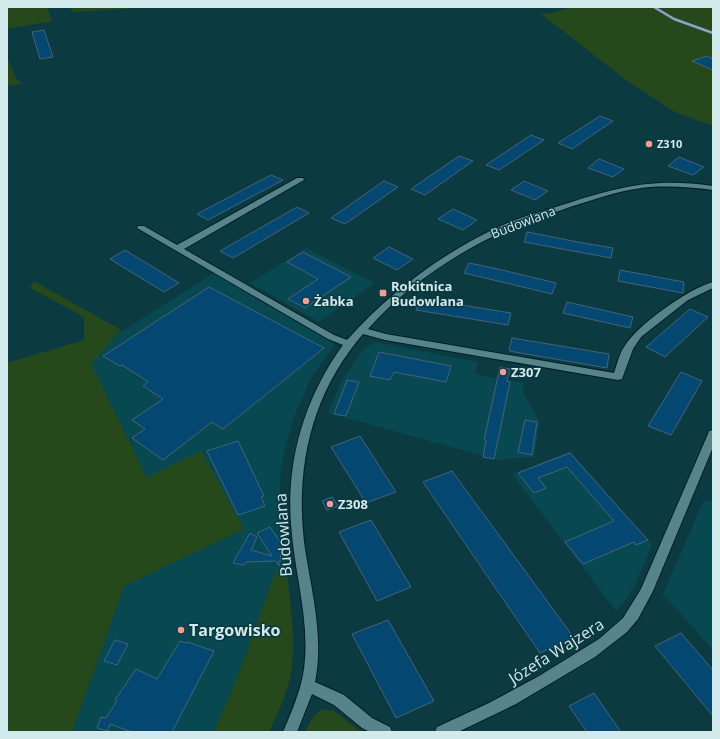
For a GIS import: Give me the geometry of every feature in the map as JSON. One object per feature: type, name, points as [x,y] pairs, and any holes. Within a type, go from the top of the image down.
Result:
[{"type":"street","points":[[177,248],[300,180]]},
{"type":"street","name":"Budowlana","points":[[290,732],[307,686],[311,666],[310,632],[296,511],[297,481],[303,437],[316,400],[333,366],[350,344],[362,330],[400,294],[429,271],[483,238],[518,222],[601,195],[632,187],[679,185],[713,188]]},
{"type":"street","points":[[141,228],[331,337],[350,344]]},
{"type":"street","points":[[362,330],[385,337],[618,377],[628,348],[638,335],[685,298],[713,285]]},
{"type":"street","name":"Józefa Wajzera","points":[[442,732],[546,682],[595,650],[628,622],[638,609],[647,591],[713,434]]},
{"type":"street","points":[[307,686],[324,692],[339,700],[367,723],[385,732]]},
{"type":"shaded area","points":[[306,248],[375,283],[319,322],[250,283]]},
{"type":"shaded area","points":[[214,273],[335,344],[311,378],[293,419],[281,466],[279,513],[287,573],[275,573],[239,673],[214,732],[72,732],[124,586],[244,529],[147,478],[90,363],[119,333]]},
{"type":"shaded area","points":[[375,342],[478,362],[475,374],[524,383],[523,392],[540,422],[534,457],[499,460],[328,413],[343,378],[363,349]]},
{"type":"shaded area","points":[[570,451],[652,544],[635,585],[616,611],[512,474]]},
{"type":"shaded area","points":[[704,500],[713,502],[713,650],[663,594]]},
{"type":"green space","points":[[7,7],[47,7],[52,21],[7,29]]},
{"type":"green space","points":[[70,7],[155,7],[72,12]]},
{"type":"green space","points":[[572,7],[713,7],[713,126],[675,112],[626,80],[540,13],[547,14]]},
{"type":"green space","points":[[7,57],[17,80],[22,84],[7,86]]},
{"type":"green space","points":[[34,281],[121,330],[91,364],[147,478],[201,451],[244,529],[124,586],[72,732],[7,732],[7,363],[84,340],[84,318],[30,288]]},
{"type":"green space","points":[[275,573],[287,573],[292,616],[293,658],[288,686],[284,698],[269,732],[214,732],[239,673]]},
{"type":"green space","points":[[322,709],[334,711],[361,732],[305,732],[313,717]]},
{"type":"building","points":[[44,30],[53,57],[40,59],[32,32]]},
{"type":"building","points":[[707,56],[713,59],[713,70],[692,61]]},
{"type":"building","points":[[600,116],[613,121],[572,149],[558,143]]},
{"type":"building","points":[[531,135],[544,140],[499,170],[486,165]]},
{"type":"building","points":[[459,156],[473,161],[425,195],[411,189]]},
{"type":"building","points":[[679,157],[704,167],[693,175],[668,166]]},
{"type":"building","points":[[599,159],[624,169],[613,177],[588,168]]},
{"type":"building","points":[[271,175],[283,180],[208,220],[197,214]]},
{"type":"building","points":[[384,181],[398,187],[345,224],[331,218]]},
{"type":"building","points":[[524,181],[548,191],[535,200],[511,190]]},
{"type":"building","points":[[297,207],[309,213],[233,258],[220,251]]},
{"type":"building","points":[[453,209],[477,220],[463,230],[438,219]]},
{"type":"building","points":[[527,232],[613,248],[611,258],[524,242]]},
{"type":"building","points":[[389,247],[413,259],[397,270],[373,258]]},
{"type":"building","points":[[125,250],[179,283],[164,292],[110,259]]},
{"type":"building","points":[[303,252],[351,277],[305,308],[288,299],[318,279],[287,262]]},
{"type":"building","points":[[469,263],[556,283],[552,294],[464,273]]},
{"type":"building","points":[[620,270],[684,282],[683,293],[618,281]]},
{"type":"building","points":[[209,287],[324,348],[223,429],[212,422],[163,460],[132,438],[145,429],[132,420],[163,399],[143,386],[148,382],[144,379],[122,365],[120,366],[103,356]]},
{"type":"building","points":[[421,298],[511,313],[508,325],[416,310]]},
{"type":"building","points":[[567,302],[633,317],[630,328],[563,313]]},
{"type":"building","points":[[690,309],[708,317],[665,357],[646,347]]},
{"type":"building","points":[[512,338],[609,354],[607,368],[509,351]]},
{"type":"building","points":[[379,352],[451,366],[446,382],[394,372],[390,380],[370,376]]},
{"type":"building","points":[[500,367],[510,369],[507,381],[510,382],[494,459],[483,457],[486,440],[484,440]]},
{"type":"building","points":[[681,372],[702,381],[671,435],[648,426]]},
{"type":"building","points":[[347,380],[359,382],[346,416],[334,414]]},
{"type":"building","points":[[525,420],[537,422],[532,455],[518,452]]},
{"type":"building","points":[[360,436],[396,492],[366,503],[331,447]]},
{"type":"building","points":[[238,441],[264,496],[261,497],[265,506],[238,515],[207,451]]},
{"type":"building","points":[[570,453],[648,540],[636,545],[634,542],[583,564],[565,542],[614,521],[567,467],[538,478],[546,488],[534,493],[518,473]]},
{"type":"building","points":[[452,471],[574,638],[540,653],[423,482]]},
{"type":"building","name":"Z308","points":[[332,497],[338,506],[327,510],[322,501]]},
{"type":"building","points":[[371,520],[411,587],[377,601],[339,532]]},
{"type":"building","points":[[270,527],[282,545],[281,561],[279,561],[279,566],[276,561],[246,562],[244,565],[233,563],[250,533],[257,537],[251,550],[272,556],[257,533]]},
{"type":"building","points":[[388,620],[434,701],[396,718],[352,634]]},
{"type":"building","points":[[681,633],[713,670],[713,716],[655,646]]},
{"type":"building","points":[[115,640],[128,644],[117,665],[104,661]]},
{"type":"building","points":[[180,641],[214,651],[172,732],[132,732],[110,724],[108,731],[97,728],[101,717],[106,718],[117,701],[115,700],[136,669],[157,679]]},
{"type":"building","points":[[594,693],[621,732],[587,732],[569,706]]},
{"type":"waterway","points":[[654,7],[674,19],[713,33]]},
{"type":"place","name":"Z310","points":[[649,144]]},
{"type":"place","name":"Rokitnica Budowlana","points":[[383,293]]},
{"type":"place","name":"Żabka","points":[[306,301]]},
{"type":"place","name":"Z307","points":[[503,372]]},
{"type":"place","name":"Z308","points":[[330,504]]},
{"type":"place","name":"Targowisko","points":[[181,630]]}]
